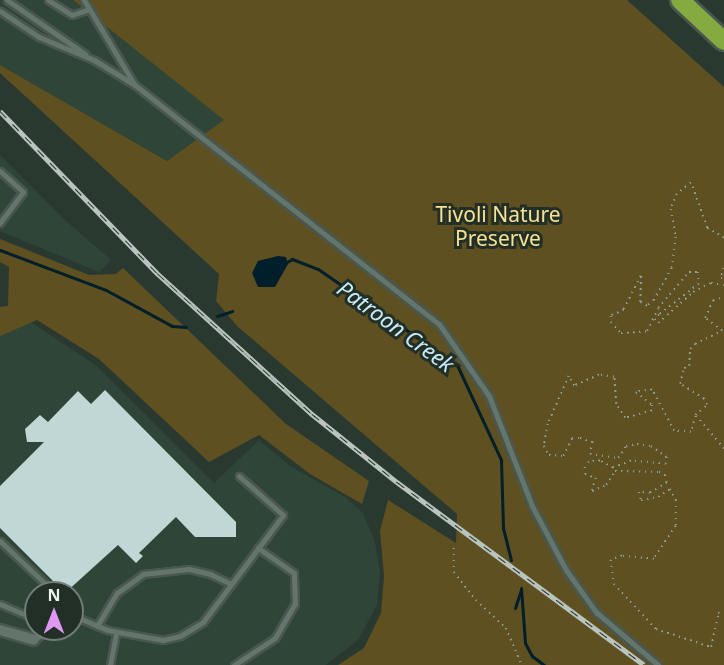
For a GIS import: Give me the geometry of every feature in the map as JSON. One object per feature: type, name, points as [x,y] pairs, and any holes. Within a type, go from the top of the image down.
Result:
[{"type":"highway","points":[[680,0],[724,41]]},
{"type":"street","points":[[0,630],[24,637]]},
{"type":"lane","points":[[7,0],[94,60],[135,85],[439,324],[489,396],[532,506],[566,570],[596,612],[658,665]]},
{"type":"lane","points":[[48,0],[72,15],[89,9]]},
{"type":"lane","points":[[84,0],[135,85]]},
{"type":"lane","points":[[0,11],[39,37],[94,60]]},
{"type":"lane","points":[[0,171],[22,192],[0,223]]},
{"type":"lane","points":[[84,620],[116,633],[163,640],[180,636],[203,622],[283,515],[239,476]]},
{"type":"lane","points":[[0,541],[42,581]]},
{"type":"lane","points":[[234,665],[275,638],[295,604],[294,573],[258,548]]},
{"type":"lane","points":[[98,626],[117,593],[143,574],[189,569],[210,574],[231,584]]},
{"type":"lane","points":[[0,604],[24,614]]},
{"type":"lane","points":[[110,665],[116,633]]},
{"type":"path","points":[[724,238],[707,228],[691,183],[677,194],[671,209],[676,237],[672,268],[654,300],[647,306],[640,302],[641,276],[624,310],[615,311],[611,322],[621,333],[648,331],[658,308],[689,272],[698,272],[699,284],[659,315],[655,320],[658,322],[693,292],[711,284],[724,285]]},
{"type":"path","points":[[724,268],[721,278],[724,278]]},
{"type":"path","points":[[724,297],[713,300],[705,318],[722,331],[695,344],[690,349],[688,366],[684,368],[680,384],[704,399],[707,405],[696,416],[691,432],[675,431],[652,390],[636,392],[652,405],[652,411],[625,418],[616,404],[614,377],[599,375],[574,386],[569,376],[548,424],[544,446],[549,455],[563,456],[572,438],[580,438],[592,442],[590,454],[618,458],[626,446],[637,444],[651,446],[667,457],[666,464],[631,461],[613,468],[600,461],[589,462],[585,467],[585,474],[596,478],[592,491],[606,484],[615,471],[659,472],[665,475],[667,483],[650,493],[639,492],[641,500],[658,497],[670,489],[676,500],[676,526],[654,559],[622,556],[611,560],[614,584],[657,629],[711,647],[718,614],[724,614]]},
{"type":"path","points":[[696,416],[724,449]]},
{"type":"path","points":[[454,548],[454,572],[506,628],[522,665]]},
{"type":"shaded area","points":[[0,0],[73,0],[225,120],[167,161],[0,65]]},
{"type":"shaded area","points":[[0,155],[65,220],[111,260],[99,272],[0,231]]},
{"type":"shaded area","points":[[0,318],[32,323],[97,366],[214,483],[259,440],[290,466],[345,497],[363,513],[375,542],[380,572],[377,605],[358,640],[326,665],[0,665]]},
{"type":"green space","name":"Tivoli Nature Preserve","points":[[73,0],[627,0],[724,87],[724,665],[338,665],[364,648],[381,613],[384,576],[380,531],[388,500],[456,543],[457,514],[237,326],[216,301],[219,274],[0,73],[0,65],[167,161],[224,120]]},
{"type":"green space","points":[[0,239],[89,275],[116,274],[123,268],[286,424],[369,481],[362,504],[310,474],[259,435],[209,462],[99,359],[37,320],[0,336],[0,307],[8,306],[9,267],[0,262]]},
{"type":"water","points":[[278,256],[286,257],[288,264],[275,287],[258,287],[252,273],[258,261]]},
{"type":"building","points":[[105,390],[236,522],[236,537],[195,537],[176,517],[139,553],[143,556],[136,563],[118,545],[78,581],[53,581],[0,528],[0,486],[44,442],[27,442],[25,429],[40,415],[48,422],[78,391],[91,404]]},
{"type":"waterway","name":"Patroon Creek","points":[[0,250],[106,290],[172,326],[186,327]]},
{"type":"waterway","name":"Patroon Creek","points":[[287,262],[292,259],[318,269],[457,365],[501,460],[503,528],[511,560]]},
{"type":"waterway","name":"Patroon Creek","points":[[217,316],[232,311]]},
{"type":"waterway","points":[[521,588],[525,643],[532,656],[544,665]]},
{"type":"waterway","name":"Patroon Creek","points":[[515,608],[521,590]]},
{"type":"railway","points":[[0,111],[157,273],[312,414],[397,482],[644,665]]}]
